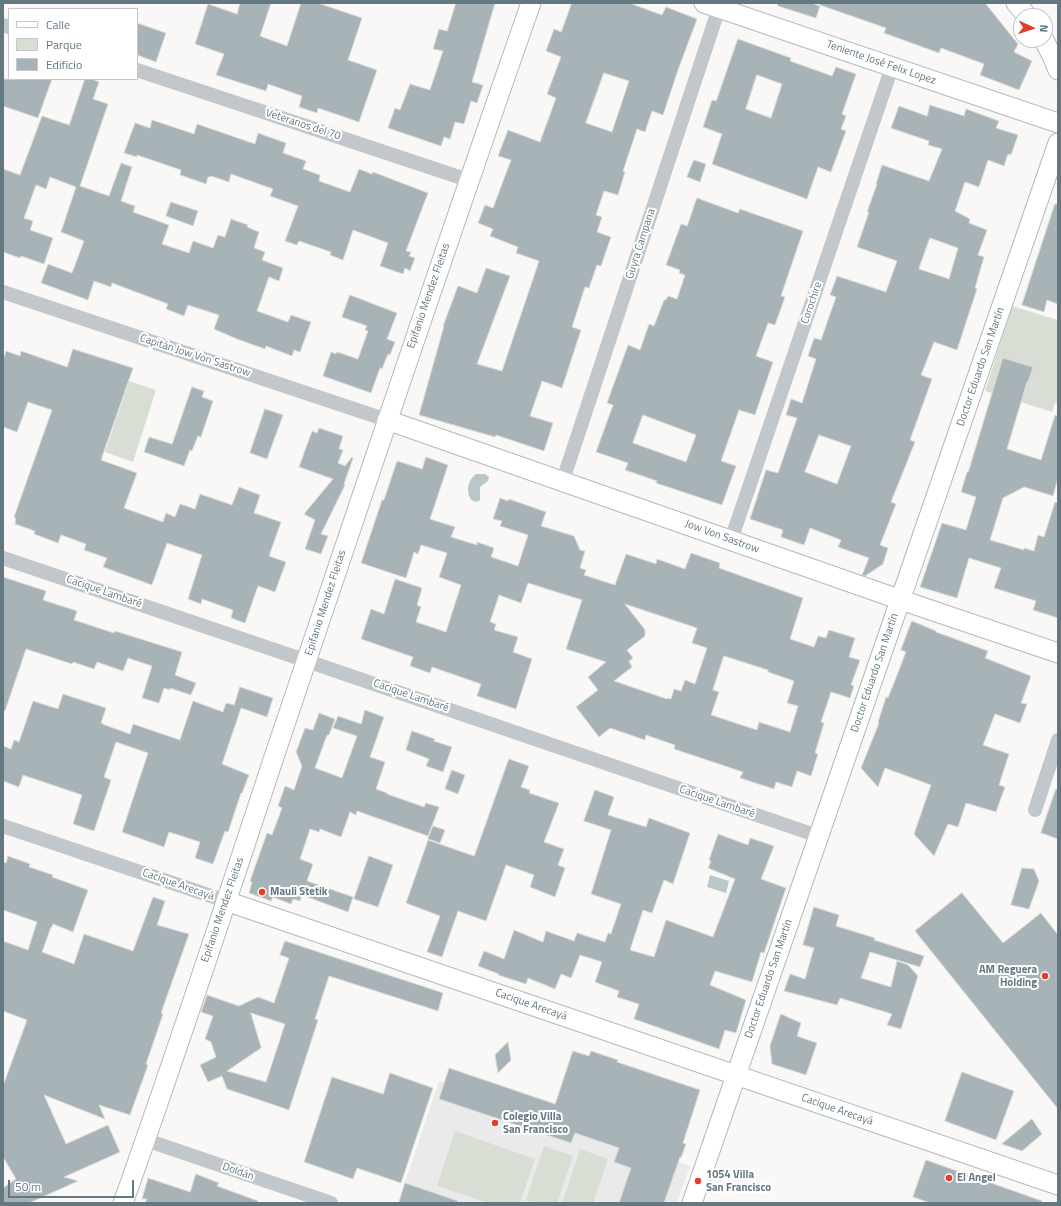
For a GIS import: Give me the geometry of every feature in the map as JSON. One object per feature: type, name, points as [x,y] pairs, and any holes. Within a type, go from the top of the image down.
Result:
[{"type":"street","name":"Epifanio Mendez Fleitas","points":[[123,1203],[146,1140],[468,180],[531,3]]},
{"type":"street","name":"Teniente José Felix Lopez","points":[[712,5],[1058,123]]},
{"type":"street","name":"Guyra Campana","points":[[563,480],[712,5]]},
{"type":"street","points":[[1048,48],[1058,70]]},
{"type":"street","name":"Corochire","points":[[731,540],[892,67]]},
{"type":"street","name":"Veteranos del 70","points":[[138,70],[468,180]]},
{"type":"street","name":"Doctor Eduardo San Martín","points":[[692,1203],[1058,143]]},
{"type":"street","name":"Capitán Jow Von Sastrow","points":[[3,292],[387,420]]},
{"type":"street","name":"Jow Von Sastrow","points":[[387,420],[563,480],[1058,654]]},
{"type":"street","name":"Cacique Lambaré","points":[[3,558],[818,836]]},
{"type":"street","points":[[1035,810],[1058,740]]},
{"type":"street","name":"Cacique Arecayá","points":[[3,826],[1058,1185]]},
{"type":"street","name":"Doldán","points":[[146,1140],[331,1203]]},
{"type":"shaded area","points":[[476,474],[485,474],[489,477],[488,481],[480,487],[480,500],[477,502],[471,500],[468,493],[469,483]]},
{"type":"shaded area","points":[[710,875],[729,881],[726,893],[707,887]]},
{"type":"shaded area","name":"Colegio Villa San Francisco","points":[[439,1081],[690,1166],[677,1203],[398,1203]]},
{"type":"green space","points":[[1012,306],[1058,320],[1058,403],[1055,403],[1052,412],[985,391]]},
{"type":"green space","points":[[129,381],[156,390],[133,462],[105,452]]},
{"type":"green space","points":[[455,1131],[535,1159],[520,1203],[488,1203],[437,1186]]},
{"type":"green space","points":[[544,1146],[573,1156],[557,1203],[534,1203],[526,1200]]},
{"type":"green space","points":[[580,1149],[608,1159],[593,1203],[562,1203]]},
{"type":"building","points":[[240,3],[271,3],[260,36],[287,46],[301,3],[318,3],[362,18],[348,60],[377,70],[359,122],[318,108],[317,113],[299,107],[302,96],[268,84],[266,91],[216,75],[224,54],[195,44],[208,4],[237,14]]},
{"type":"building","points":[[456,3],[495,3],[472,82],[483,85],[477,103],[471,101],[464,124],[455,122],[450,139],[444,137],[441,146],[388,128],[395,108],[400,110],[410,84],[430,90],[443,51],[433,49],[439,29],[447,31]]},
{"type":"building","points":[[572,3],[629,3],[662,15],[666,7],[697,19],[663,115],[652,111],[645,132],[637,129],[623,171],[625,172],[618,195],[604,191],[596,215],[602,217],[597,232],[611,237],[601,266],[597,265],[589,288],[585,287],[572,327],[581,330],[562,388],[542,381],[530,416],[553,423],[544,451],[496,435],[495,437],[419,415],[443,326],[458,286],[477,293],[486,268],[510,276],[477,364],[502,371],[539,261],[516,253],[518,247],[490,236],[493,229],[478,223],[485,205],[493,208],[511,160],[498,156],[508,130],[540,142],[556,98],[547,94],[561,57],[546,51],[554,29],[561,32]],"holes":[[[604,73],[629,81],[612,132],[586,123]]]},
{"type":"building","points":[[778,3],[811,3],[820,6],[816,18],[778,6]]},
{"type":"building","points":[[820,3],[985,3],[1013,38],[1013,48],[1016,48],[1014,52],[1032,61],[1019,90],[980,75],[984,64],[941,48],[939,53],[884,33],[886,28],[820,5]]},
{"type":"building","points":[[138,23],[166,33],[156,62],[138,55]]},
{"type":"building","points":[[738,39],[791,58],[790,61],[832,76],[836,67],[856,74],[842,114],[846,116],[841,129],[846,131],[831,172],[818,167],[807,199],[712,164],[722,134],[703,127],[712,100],[716,101]],"holes":[[[757,75],[782,84],[771,118],[746,109]]]},
{"type":"building","points":[[3,79],[52,80],[38,118],[3,106]]},
{"type":"building","points":[[85,80],[94,80],[99,82],[93,99],[108,104],[80,186],[109,196],[121,163],[132,167],[121,201],[135,206],[133,212],[169,225],[162,244],[189,253],[193,241],[213,248],[218,235],[225,237],[231,219],[248,225],[247,227],[259,232],[254,248],[265,252],[262,260],[283,268],[279,281],[269,277],[257,311],[288,322],[291,315],[311,322],[300,352],[294,350],[292,356],[266,346],[265,349],[237,339],[214,329],[219,315],[188,305],[184,316],[166,309],[168,304],[112,283],[111,287],[94,281],[88,300],[41,283],[48,264],[72,273],[84,241],[61,232],[76,187],[50,177],[46,189],[36,185],[24,218],[33,221],[30,230],[53,238],[44,264],[21,256],[20,258],[3,252],[3,169],[20,175],[42,116],[69,125]]},
{"type":"building","points":[[930,105],[964,116],[966,109],[999,121],[996,128],[1018,135],[1011,155],[1008,154],[1004,166],[988,160],[979,187],[965,182],[955,211],[970,219],[969,223],[987,230],[978,255],[984,257],[975,288],[977,289],[957,350],[934,342],[921,375],[932,379],[910,440],[915,442],[891,502],[896,504],[880,545],[888,548],[883,564],[865,576],[862,575],[869,558],[838,547],[841,540],[810,528],[804,545],[781,537],[783,530],[750,519],[766,470],[778,473],[797,418],[786,415],[791,399],[802,403],[816,359],[808,356],[814,338],[821,340],[836,297],[830,295],[837,276],[886,292],[897,261],[857,247],[869,212],[867,212],[882,165],[929,181],[942,149],[928,145],[929,141],[891,128],[899,106],[927,116]],"holes":[[[930,238],[958,248],[949,279],[919,269]],[[819,435],[851,446],[837,484],[805,472]]]},
{"type":"building","points":[[152,120],[194,134],[197,124],[255,144],[258,133],[286,143],[283,153],[306,161],[303,169],[320,175],[319,181],[350,192],[359,169],[372,174],[373,172],[428,193],[406,251],[411,252],[409,256],[415,258],[410,271],[405,268],[403,274],[380,266],[388,243],[353,230],[343,260],[330,255],[331,252],[299,241],[297,245],[285,241],[298,206],[270,196],[273,189],[231,174],[229,182],[211,176],[208,177],[206,184],[180,175],[181,170],[137,155],[137,157],[124,153],[135,123],[150,128]]},
{"type":"building","points":[[694,160],[706,164],[700,182],[687,177]]},
{"type":"building","points":[[697,198],[738,213],[740,209],[803,231],[781,296],[785,297],[775,325],[768,323],[756,356],[773,362],[755,415],[739,410],[721,461],[736,466],[722,505],[656,483],[657,481],[625,470],[628,463],[596,452],[613,405],[607,403],[628,345],[640,350],[649,324],[654,326],[664,300],[666,300],[668,296],[677,299],[685,275],[679,273],[680,270],[666,265],[681,224],[687,226]],"holes":[[[643,415],[696,435],[686,462],[633,443]]]},
{"type":"building","points":[[171,202],[198,211],[193,226],[166,216]]},
{"type":"building","points":[[1055,204],[1058,204],[1058,304],[1047,300],[1044,312],[1022,305]]},
{"type":"building","points":[[350,295],[397,313],[387,339],[395,342],[382,369],[380,368],[371,393],[323,376],[331,352],[336,354],[337,352],[358,359],[368,331],[365,330],[367,326],[342,317]]},
{"type":"building","points":[[73,349],[133,368],[101,460],[137,473],[124,508],[163,522],[166,513],[175,517],[180,504],[195,509],[200,494],[232,505],[239,487],[260,495],[254,513],[281,522],[269,556],[286,562],[275,592],[258,586],[245,623],[231,618],[233,610],[202,599],[201,604],[188,599],[202,555],[167,543],[152,585],[103,567],[107,558],[84,550],[86,544],[61,535],[58,543],[34,534],[35,531],[15,524],[16,518],[14,517],[52,410],[28,402],[17,432],[3,427],[3,360],[6,351],[20,356],[21,351],[67,367]]},
{"type":"building","points":[[1003,358],[1033,367],[1007,449],[1041,460],[1055,415],[1058,416],[1058,478],[1053,496],[1024,487],[1003,498],[990,540],[1024,550],[1024,548],[1034,551],[1038,535],[1044,537],[1055,502],[1058,503],[1058,618],[1033,610],[1036,601],[994,588],[1001,568],[969,558],[957,598],[920,587],[942,523],[966,530],[976,497],[961,492]]},
{"type":"building","points":[[192,387],[204,391],[202,397],[213,401],[201,437],[198,436],[192,451],[190,450],[184,466],[144,452],[149,437],[172,444]]},
{"type":"building","points":[[265,409],[283,415],[267,459],[250,453]]},
{"type":"building","points":[[319,428],[343,436],[339,449],[343,450],[338,463],[345,466],[352,457],[353,458],[344,484],[345,485],[321,534],[328,536],[321,554],[305,549],[315,520],[304,514],[333,479],[299,467],[312,431],[317,433]]},
{"type":"building","points":[[426,457],[448,465],[430,519],[455,527],[451,537],[477,545],[477,542],[494,548],[491,557],[518,566],[528,535],[500,526],[502,521],[493,519],[500,498],[508,501],[509,499],[546,512],[541,526],[574,536],[580,550],[585,551],[580,568],[586,570],[584,575],[615,585],[626,554],[656,564],[657,559],[685,569],[691,553],[720,563],[719,568],[803,598],[790,639],[814,647],[818,636],[826,638],[829,630],[855,638],[849,657],[860,660],[851,685],[854,686],[850,698],[831,692],[821,722],[824,723],[815,753],[818,754],[811,776],[797,771],[792,787],[776,782],[774,789],[740,778],[743,772],[674,749],[675,745],[646,735],[645,740],[610,728],[599,737],[576,707],[598,690],[588,677],[606,662],[566,649],[582,600],[528,583],[521,603],[499,595],[490,622],[496,624],[494,630],[518,637],[513,652],[532,659],[516,709],[477,696],[481,684],[432,667],[430,673],[410,666],[413,657],[361,639],[371,609],[384,614],[395,579],[422,588],[417,605],[421,607],[416,622],[446,632],[461,585],[439,577],[447,553],[421,545],[418,554],[414,552],[406,578],[361,563],[397,461],[422,469]],"holes":[[[625,604],[697,628],[692,643],[707,648],[695,684],[685,680],[681,691],[674,689],[671,699],[667,699],[614,681],[632,667],[629,661],[633,658],[627,650],[645,636],[645,630]],[[724,656],[768,670],[768,672],[794,681],[787,703],[798,706],[790,732],[759,722],[757,730],[711,715],[719,692],[713,690]]]},
{"type":"building","points":[[3,577],[46,591],[43,600],[77,611],[74,620],[182,652],[175,675],[196,683],[191,695],[170,688],[170,690],[164,688],[159,703],[142,698],[152,666],[128,658],[123,671],[97,662],[94,669],[73,662],[72,664],[26,649],[5,711],[3,710]]},
{"type":"building","points":[[912,621],[936,632],[988,651],[985,658],[1031,676],[1021,703],[1027,704],[1020,723],[995,714],[983,745],[1009,754],[999,785],[1005,787],[996,812],[966,803],[958,827],[948,824],[934,856],[914,834],[931,785],[885,768],[878,787],[861,768],[879,723],[878,722],[886,697],[888,698],[906,652],[901,650]]},
{"type":"building","points":[[240,687],[273,698],[267,717],[241,708],[222,764],[249,775],[241,793],[228,832],[225,831],[213,864],[195,858],[200,842],[169,832],[164,847],[122,832],[148,753],[116,742],[104,777],[111,780],[94,831],[73,824],[82,795],[23,775],[19,787],[3,781],[3,746],[11,749],[14,740],[19,742],[33,701],[58,709],[63,694],[106,708],[101,723],[105,725],[130,734],[133,724],[180,740],[193,701],[223,712],[226,703],[234,705]]},
{"type":"building","points":[[365,710],[384,717],[370,757],[385,762],[376,789],[424,807],[426,803],[439,807],[428,836],[357,811],[356,815],[350,812],[341,837],[320,829],[319,832],[310,829],[300,859],[313,864],[307,881],[353,897],[348,912],[302,895],[300,901],[293,899],[291,904],[273,897],[271,901],[249,893],[252,882],[250,881],[267,833],[272,835],[282,808],[278,806],[285,786],[294,790],[302,766],[296,752],[305,728],[313,730],[319,713],[335,719],[329,735],[327,735],[315,768],[342,778],[357,736],[333,728],[338,716],[361,724]]},
{"type":"building","points":[[412,731],[452,747],[443,772],[426,766],[429,759],[406,750]]},
{"type":"building","points":[[509,759],[529,766],[521,787],[530,790],[529,793],[559,803],[544,842],[564,849],[558,865],[565,868],[555,897],[530,887],[534,875],[506,865],[486,921],[458,911],[442,957],[427,952],[440,916],[406,903],[428,840],[474,856]]},
{"type":"building","points":[[452,770],[465,775],[458,794],[445,789]]},
{"type":"building","points":[[1056,789],[1058,790],[1058,839],[1041,833]]},
{"type":"building","points":[[595,790],[614,797],[608,815],[646,827],[649,818],[690,833],[673,884],[664,880],[652,913],[643,910],[630,950],[654,957],[666,920],[713,937],[735,879],[708,868],[711,861],[709,860],[718,834],[748,845],[750,838],[774,846],[761,879],[786,888],[764,953],[761,952],[752,982],[715,971],[710,985],[746,1000],[736,1033],[725,1030],[719,1049],[634,1019],[639,1004],[617,997],[619,991],[595,982],[602,962],[580,955],[571,978],[561,974],[555,989],[528,978],[526,984],[498,975],[499,974],[478,966],[484,951],[504,959],[514,930],[543,942],[546,931],[574,941],[577,933],[605,942],[608,933],[611,934],[621,904],[591,894],[611,830],[584,821]]},
{"type":"building","points":[[433,826],[445,830],[440,843],[428,839]]},
{"type":"building","points":[[8,856],[30,864],[29,867],[53,875],[52,877],[88,890],[73,932],[53,924],[42,952],[74,964],[84,934],[133,951],[153,897],[165,901],[157,925],[189,934],[161,1013],[163,1014],[146,1064],[148,1065],[130,1115],[99,1105],[105,1119],[44,1095],[66,1144],[108,1125],[120,1152],[64,1177],[78,1181],[29,1203],[3,1203],[3,1188],[16,1179],[3,1157],[3,1086],[27,1020],[3,1011],[3,941],[28,950],[37,922],[3,910],[3,862],[6,863]]},
{"type":"building","points":[[369,856],[393,865],[378,907],[354,899]]},
{"type":"building","points":[[1022,868],[1034,869],[1039,881],[1029,909],[1011,905]]},
{"type":"building","points":[[962,893],[1003,943],[1041,913],[1058,935],[1058,1109],[915,931]]},
{"type":"building","points":[[814,907],[839,915],[836,926],[875,938],[874,940],[924,956],[920,967],[870,952],[861,978],[891,987],[897,961],[908,965],[918,976],[901,1029],[887,1025],[892,1014],[840,998],[837,1005],[784,991],[790,974],[805,979],[814,948],[803,945]]},
{"type":"building","points":[[285,941],[443,993],[438,1011],[329,976],[315,1019],[318,1020],[289,1110],[227,1089],[222,1076],[208,1082],[200,1065],[216,1057],[211,1042],[205,1039],[213,1016],[201,1012],[207,995],[239,1006],[258,997],[274,1003],[289,958],[280,955]],"holes":[[[251,1013],[285,1024],[266,1082],[227,1071],[261,1048]]]},
{"type":"building","points":[[781,1014],[801,1023],[797,1036],[817,1043],[806,1075],[772,1064],[770,1046]]},
{"type":"building","points":[[508,1042],[511,1060],[498,1073],[495,1055]]},
{"type":"building","points":[[573,1051],[589,1056],[591,1051],[618,1060],[617,1062],[700,1090],[683,1143],[686,1144],[664,1203],[619,1203],[631,1168],[614,1162],[619,1148],[575,1133],[571,1143],[439,1099],[449,1068],[555,1104]]},
{"type":"building","points":[[962,1072],[1014,1091],[996,1140],[945,1121]]},
{"type":"building","points":[[390,1073],[433,1088],[401,1183],[357,1168],[353,1179],[304,1162],[332,1077],[383,1094]]},
{"type":"building","points":[[1032,1119],[1042,1134],[1022,1151],[1002,1144]]},
{"type":"building","name":"El Angel","points":[[926,1160],[1042,1201],[1042,1203],[930,1203],[913,1197]]},
{"type":"building","points":[[196,1174],[219,1183],[217,1186],[258,1201],[258,1203],[145,1203],[147,1199],[142,1199],[148,1178],[190,1192]]},
{"type":"building","points":[[405,1183],[458,1201],[457,1203],[399,1203]]},
{"type":"place","name":"Mauli Stetik","points":[[262,892]]},
{"type":"place","name":"AM Reguera Holding","points":[[1045,976]]},
{"type":"place","name":"Colegio Villa San Francisco","points":[[495,1123]]},
{"type":"place","name":"El Angel","points":[[949,1178]]},
{"type":"place","name":"1054 Villa San Francisco","points":[[698,1181]]}]
